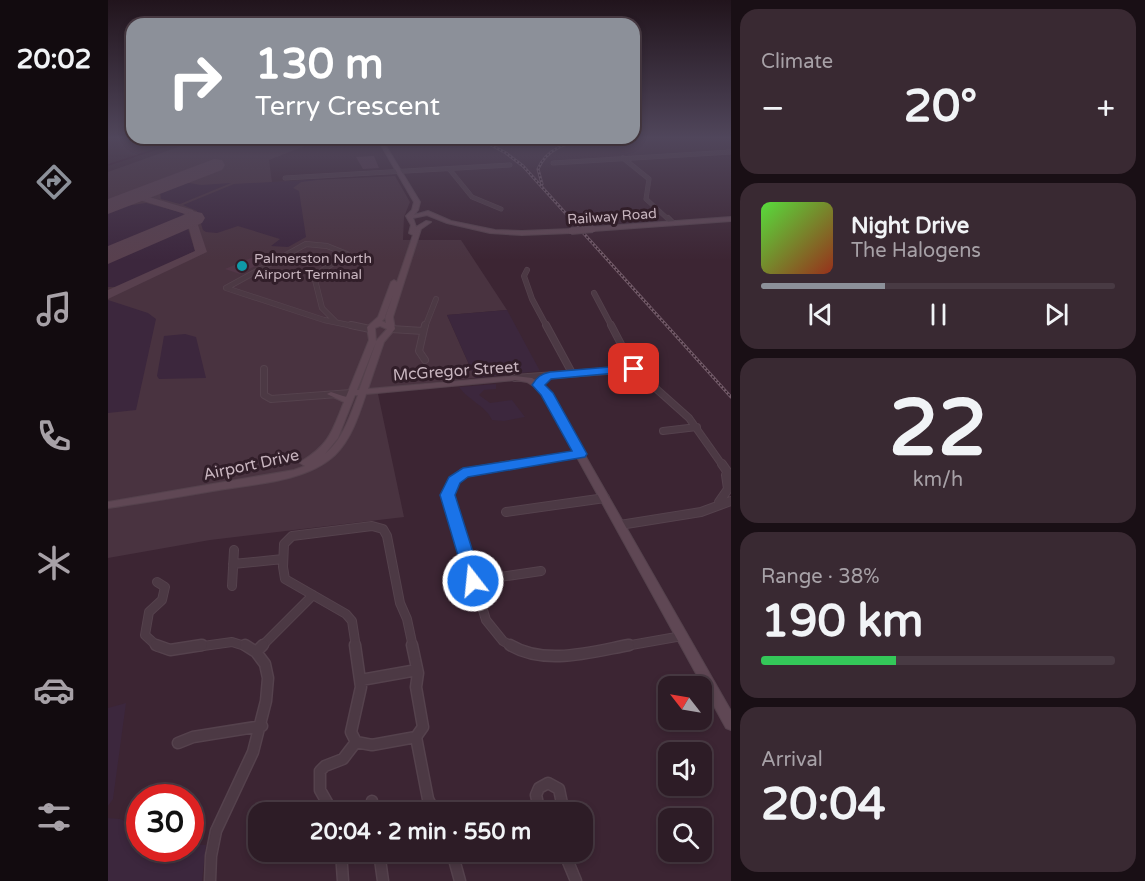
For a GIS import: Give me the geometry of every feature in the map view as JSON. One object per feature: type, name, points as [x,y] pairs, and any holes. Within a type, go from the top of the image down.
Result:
[{"type":"main road","points":[[401,178],[408,188]]},
{"type":"main road","points":[[403,178],[417,203],[410,219]]},
{"type":"main road","points":[[404,178],[421,201],[422,209],[433,214]]},
{"type":"main road","points":[[410,219],[417,214],[433,214]]},
{"type":"main road","name":"Railway Road","points":[[433,214],[453,223],[494,231]]},
{"type":"main road","name":"Airport Drive","points":[[108,505],[273,478],[302,471],[325,459],[341,443],[353,396],[366,378],[380,341],[391,329],[388,317],[418,228],[434,219],[433,214]]},
{"type":"main road","name":"Railway Road","points":[[410,219],[494,231],[534,233],[731,219]]},
{"type":"main road","name":"Airport Drive","points":[[108,499],[279,471],[297,466],[320,454],[331,444],[353,396],[373,340],[372,328],[381,318],[414,229],[410,219]]},
{"type":"main road","points":[[412,248],[421,230],[431,225],[442,224],[478,229]]},
{"type":"main road","points":[[372,328],[382,334],[391,329]]},
{"type":"main road","points":[[366,378],[372,385],[390,389]]},
{"type":"main road","name":"McGregor Street","points":[[353,396],[390,389],[515,378],[538,385],[546,393],[731,724]]},
{"type":"main road","points":[[331,394],[353,396]]},
{"type":"street","points":[[457,178],[472,197],[501,209]]},
{"type":"street","points":[[648,178],[646,199],[673,223]]},
{"type":"street","points":[[300,312],[316,309],[319,306],[314,276],[347,254],[314,243],[304,245],[226,288],[236,293],[300,312],[336,322],[372,328]]},
{"type":"street","points":[[527,270],[524,276],[532,299],[573,373]]},
{"type":"street","points":[[594,293],[634,369],[697,427],[731,477]]},
{"type":"street","points":[[425,360],[419,351],[423,331],[436,299]]},
{"type":"street","points":[[318,301],[327,317],[336,322]]},
{"type":"street","points":[[391,329],[423,331]]},
{"type":"street","points":[[264,369],[264,395],[267,398],[331,394]]},
{"type":"street","points":[[538,385],[544,377],[550,376],[634,369]]},
{"type":"street","points":[[515,378],[550,376]]},
{"type":"street","points":[[663,431],[697,427]]},
{"type":"street","points":[[580,454],[463,473],[454,481],[448,495],[486,620],[502,640],[525,654],[567,656],[682,636]]},
{"type":"street","points":[[715,506],[724,497],[729,486],[723,468]]},
{"type":"street","points":[[506,513],[605,498]]},
{"type":"street","points":[[620,525],[694,514],[731,501]]},
{"type":"street","points":[[372,526],[383,529],[387,536],[400,603],[407,619],[417,670],[416,687],[423,727],[416,737],[372,745],[356,742],[351,732],[361,680],[350,618],[284,577],[284,544],[292,537],[372,526]]},
{"type":"street","points":[[232,586],[234,550]]},
{"type":"street","points":[[233,564],[283,559]]},
{"type":"street","points":[[473,581],[541,571]]},
{"type":"street","points":[[157,582],[165,587],[162,600],[149,612],[145,635],[158,647],[172,650],[230,642],[243,644],[256,652],[266,665],[268,681],[262,726],[243,776],[217,829],[211,854],[210,881]]},
{"type":"street","points":[[256,652],[313,595]]},
{"type":"street","points":[[361,680],[417,670]]},
{"type":"street","points":[[178,743],[193,737],[262,726]]},
{"type":"street","points":[[416,737],[430,802]]},
{"type":"street","points":[[327,802],[320,790],[320,771],[325,766],[343,759],[356,742]]},
{"type":"street","points":[[536,802],[540,786],[548,783],[559,789],[562,802]]},
{"type":"street","points":[[342,862],[344,881]]},
{"type":"street","points":[[380,862],[382,881]]},
{"type":"street","points":[[455,862],[460,881]]},
{"type":"street","points":[[570,862],[576,881]]},
{"type":"shaded area","points":[[108,178],[271,178],[272,182],[396,178],[410,202],[404,217],[403,240],[461,240],[507,310],[447,315],[475,378],[380,388],[378,394],[404,517],[210,540],[108,558]]},
{"type":"shaded area","points":[[325,179],[301,182],[293,188],[299,191],[306,237],[288,247],[271,246],[280,239],[238,226],[217,233],[206,232],[203,230],[197,211],[183,205],[234,184]]},
{"type":"shaded area","points":[[183,182],[201,185],[231,183],[180,204],[161,199],[160,192]]},
{"type":"shaded area","points":[[146,203],[183,213],[195,251],[119,287],[108,287],[108,212]]},
{"type":"shaded area","points":[[108,300],[148,313],[156,319],[136,410],[108,413]]},
{"type":"shaded area","points":[[507,310],[540,371],[475,378],[447,315]]},
{"type":"shaded area","points":[[185,334],[196,337],[206,378],[159,379],[157,376],[164,336]]},
{"type":"shaded area","points":[[496,384],[496,389],[484,390],[479,395],[490,403],[512,400],[525,417],[504,421],[492,420],[486,411],[459,387]]},
{"type":"shaded area","points":[[126,703],[113,799],[108,806],[108,708]]},
{"type":"shaded area","points":[[108,818],[126,822],[126,862],[204,862],[204,845],[206,845],[202,881],[108,881]]},
{"type":"building","name":"Palmerston North Airport Terminal","points":[[258,255],[265,258],[255,263],[259,264],[240,274],[225,269]]},
{"type":"taxiway","points":[[108,295],[201,252],[189,212],[136,196]]},
{"type":"runway","points":[[108,207],[181,178]]},
{"type":"runway","points":[[108,256],[193,218]]},
{"type":"railway","points":[[534,178],[731,397]]},
{"type":"railway","points":[[540,178],[542,184]]},
{"type":"place","name":"Palmerston North Airport Terminal","points":[[242,266]]},
{"type":"route","points":[[473,581],[448,495],[454,481],[463,473],[580,454],[546,393],[538,385],[544,377],[634,369]]}]
